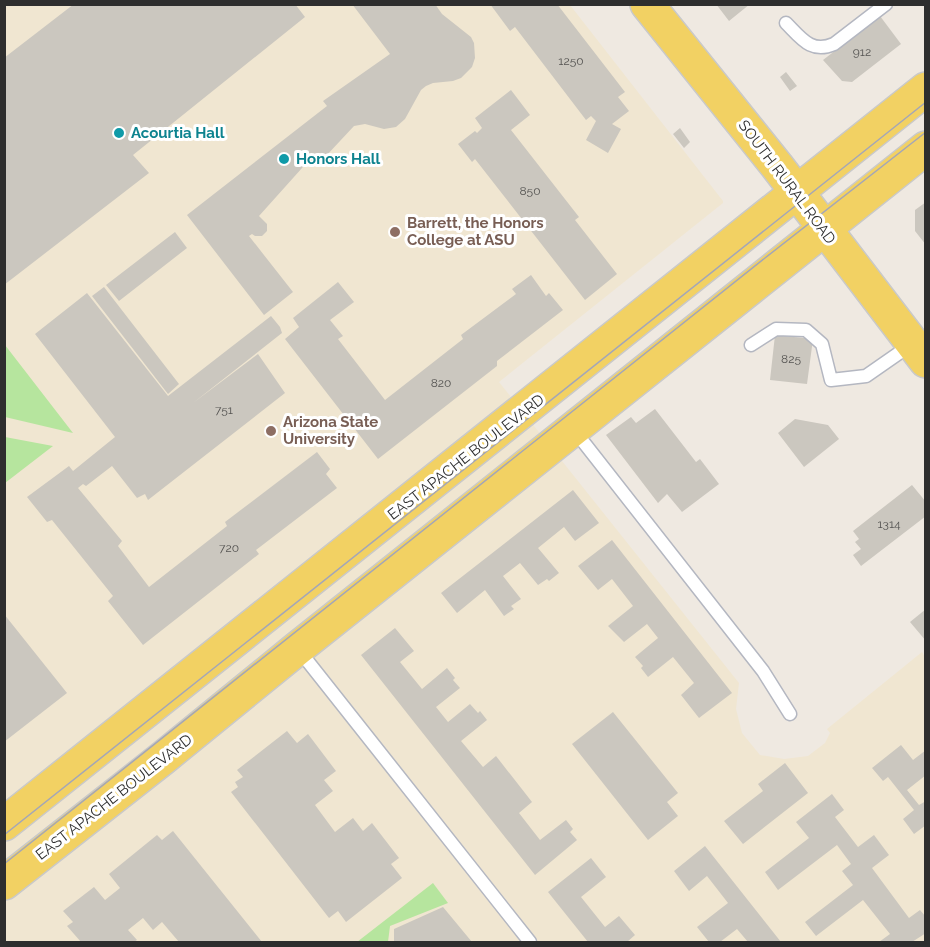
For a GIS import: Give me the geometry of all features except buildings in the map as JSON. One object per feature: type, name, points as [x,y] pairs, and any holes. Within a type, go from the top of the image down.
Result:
[{"type":"main road","name":"SOUTH RURAL ROAD","points":[[647,4],[796,191],[919,353]]},
{"type":"main road","name":"EAST APACHE BOULEVARD","points":[[4,824],[926,89]]},
{"type":"main road","name":"EAST APACHE BOULEVARD","points":[[4,883],[926,148]]},
{"type":"lane","points":[[786,23],[806,43],[825,48],[834,44],[886,4]]},
{"type":"lane","points":[[751,345],[776,329],[806,330],[822,344],[831,380],[866,376],[919,353]]},
{"type":"lane","points":[[573,429],[763,670],[790,714]]},
{"type":"lane","points":[[298,648],[530,942]]},
{"type":"shaded area","name":"Arizona State University","points":[[5,5],[570,5],[723,203],[499,382],[739,683],[736,709],[742,733],[760,755],[784,759],[808,756],[825,743],[830,733],[827,729],[922,652],[925,657],[925,942],[5,942]]},
{"type":"green space","points":[[5,345],[73,433],[5,417]]},
{"type":"green space","points":[[5,437],[53,446],[5,483]]},
{"type":"green space","points":[[433,883],[448,903],[390,926],[388,942],[357,942]]},
{"type":"tram line","points":[[4,835],[926,102]]},
{"type":"tram line","points":[[4,864],[926,132]]},
{"type":"place","name":"Acourtia Hall","points":[[119,133]]},
{"type":"place","name":"Honors Hall","points":[[284,159]]},
{"type":"place","name":"Barrett, the Honors College at ASU","points":[[395,232]]},
{"type":"place","name":"Arizona State University","points":[[271,431]]}]
